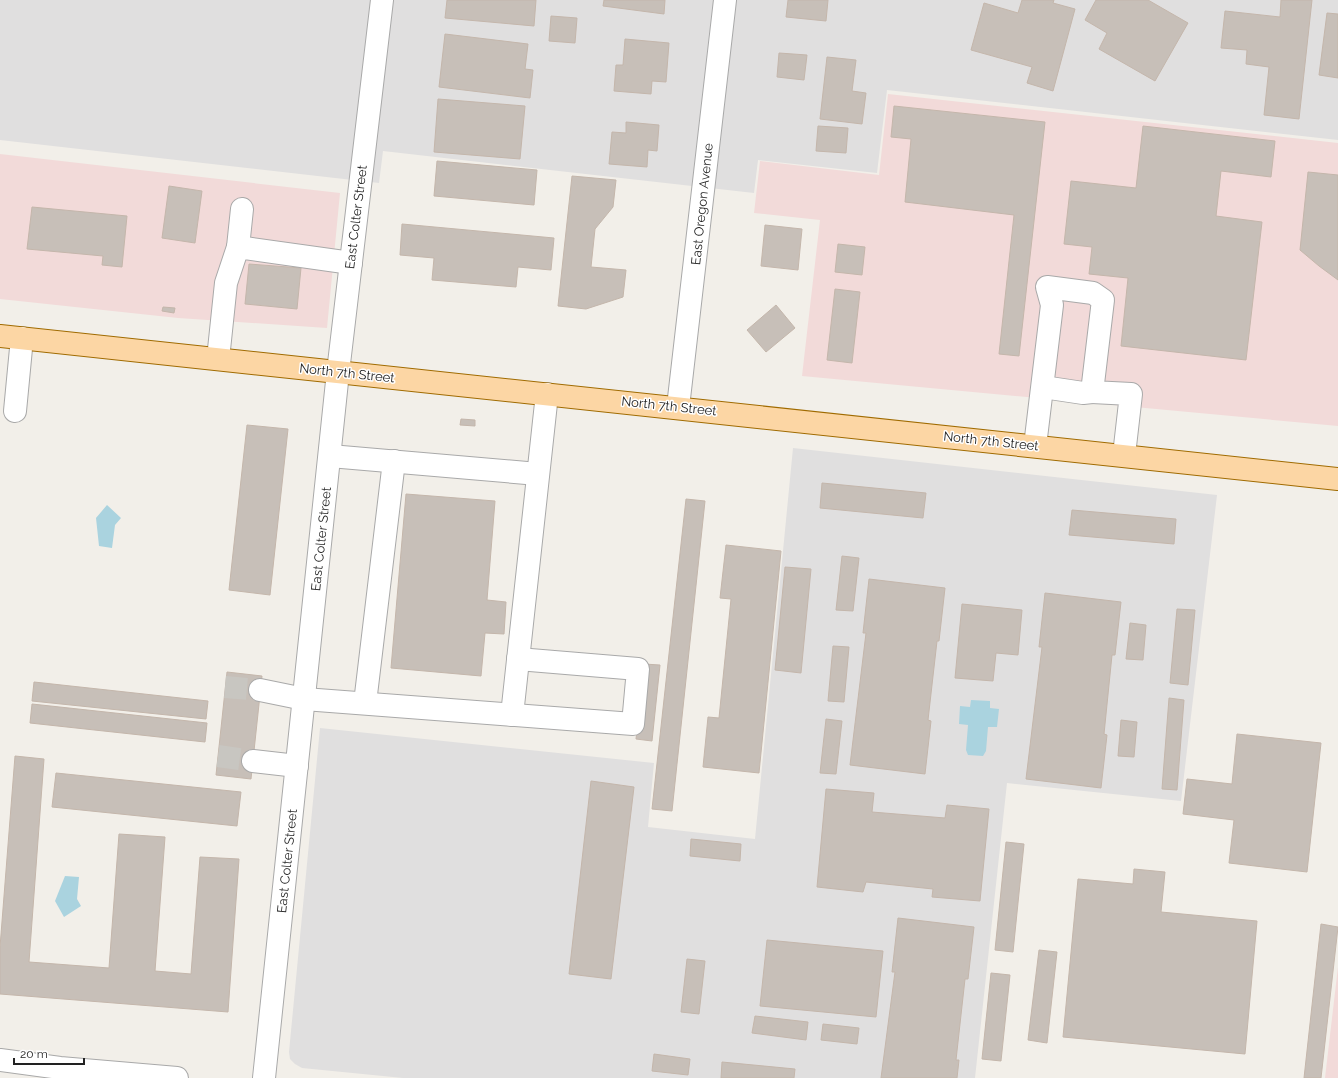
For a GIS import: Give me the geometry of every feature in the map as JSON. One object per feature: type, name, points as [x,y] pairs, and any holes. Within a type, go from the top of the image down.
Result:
[{"type":"main road","name":"North 7th Street","points":[[0,336],[678,407],[1338,479]]},
{"type":"street","name":"East Colter Street","points":[[264,1078],[338,372],[382,0]]},
{"type":"street","name":"East Oregon Avenue","points":[[678,407],[725,0]]},
{"type":"street","points":[[218,359],[226,284],[238,247],[242,209]]},
{"type":"street","points":[[238,247],[351,262]]},
{"type":"street","points":[[1035,446],[1052,305],[1047,287],[1093,293],[1103,300],[1092,392]]},
{"type":"street","points":[[15,411],[22,338]]},
{"type":"street","points":[[1043,387],[1083,392],[1131,394],[1124,456]]},
{"type":"street","points":[[512,715],[547,394]]},
{"type":"street","points":[[330,456],[538,474]]},
{"type":"street","points":[[365,703],[394,461]]},
{"type":"street","points":[[260,690],[304,698],[633,724],[638,670],[518,659]]},
{"type":"street","points":[[253,761],[297,766]]},
{"type":"street","points":[[0,1060],[59,1073],[177,1078]]},
{"type":"shaded area","points":[[0,0],[1338,0],[1338,140],[887,90],[877,173],[758,160],[754,193],[383,151],[379,183],[0,140]]},
{"type":"shaded area","points":[[888,94],[1338,143],[1338,426],[802,376],[820,220],[754,213],[760,161],[879,175]]},
{"type":"shaded area","points":[[0,154],[340,193],[327,328],[178,318],[0,299]]},
{"type":"shaded area","points":[[793,448],[1217,495],[1181,801],[1007,783],[975,1078],[403,1078],[302,1068],[295,1064],[290,1059],[289,1052],[320,728],[654,763],[648,827],[755,839]]},
{"type":"shaded area","points":[[1338,967],[1338,1078],[1325,1078]]},
{"type":"water","points":[[107,505],[121,518],[115,525],[112,548],[99,546],[96,518]]},
{"type":"water","points":[[971,700],[990,701],[990,708],[999,709],[997,727],[988,727],[986,751],[983,756],[968,755],[966,750],[968,725],[959,724],[960,706],[970,707]]},
{"type":"water","points":[[65,876],[79,877],[77,899],[81,906],[64,917],[55,901]]},
{"type":"building","points":[[447,0],[536,0],[534,26],[445,18]]},
{"type":"building","points":[[604,0],[665,0],[664,14],[603,6]]},
{"type":"building","points":[[788,0],[828,0],[826,21],[786,17]]},
{"type":"building","points":[[1022,0],[1054,0],[1053,3],[1075,9],[1053,91],[1027,83],[1032,67],[971,50],[984,3],[1018,13]]},
{"type":"building","points":[[1096,0],[1148,0],[1188,23],[1155,81],[1099,49],[1107,33],[1085,20]]},
{"type":"building","points":[[1281,0],[1312,0],[1299,119],[1264,115],[1269,67],[1246,64],[1247,50],[1221,48],[1225,11],[1280,17]]},
{"type":"building","points":[[1327,13],[1338,14],[1338,78],[1319,75]]},
{"type":"building","points":[[551,16],[577,18],[575,43],[549,41]]},
{"type":"building","points":[[445,34],[528,44],[525,69],[533,70],[530,98],[439,87]]},
{"type":"building","points":[[625,39],[669,43],[666,82],[652,81],[651,94],[614,91],[616,65],[623,65]]},
{"type":"building","points":[[779,53],[807,55],[804,80],[777,77]]},
{"type":"building","points":[[827,57],[856,60],[852,91],[866,93],[862,124],[820,119]]},
{"type":"building","points":[[438,99],[525,106],[520,159],[434,152]]},
{"type":"building","points":[[894,106],[1045,122],[1019,356],[999,354],[1014,215],[905,202],[911,139],[891,137]]},
{"type":"building","points":[[626,122],[659,125],[657,151],[648,150],[647,167],[609,164],[612,132],[626,133]]},
{"type":"building","points":[[818,126],[848,128],[846,153],[816,151]]},
{"type":"building","points":[[1143,126],[1275,141],[1271,177],[1221,171],[1216,216],[1262,222],[1246,360],[1121,346],[1128,278],[1089,274],[1092,247],[1064,244],[1071,181],[1136,188]]},
{"type":"building","points":[[437,161],[537,170],[534,205],[434,196]]},
{"type":"building","points":[[1308,172],[1338,175],[1338,280],[1300,250]]},
{"type":"building","points":[[572,176],[616,180],[613,207],[595,229],[591,267],[626,270],[623,297],[586,309],[558,306]]},
{"type":"building","points":[[169,186],[202,191],[195,243],[162,238]]},
{"type":"building","points":[[32,207],[127,216],[122,267],[102,265],[103,256],[27,249]]},
{"type":"building","points":[[402,224],[554,238],[551,270],[518,267],[516,287],[432,280],[434,258],[400,255]]},
{"type":"building","points":[[765,225],[802,229],[798,270],[761,266]]},
{"type":"building","points":[[838,244],[865,247],[862,275],[835,272]]},
{"type":"building","points":[[249,264],[301,268],[297,309],[245,304]]},
{"type":"building","points":[[835,289],[860,292],[852,363],[827,360]]},
{"type":"building","points":[[776,305],[795,328],[766,352],[747,330]]},
{"type":"building","points":[[163,307],[175,308],[174,313],[162,311]]},
{"type":"building","points":[[461,419],[475,420],[475,426],[460,425]]},
{"type":"building","points":[[247,425],[288,429],[270,595],[229,590]]},
{"type":"building","points":[[822,483],[926,493],[923,518],[820,508]]},
{"type":"building","points":[[406,494],[495,501],[487,600],[506,602],[504,634],[485,633],[481,676],[391,668]]},
{"type":"building","points":[[686,499],[705,501],[672,811],[652,809]]},
{"type":"building","points":[[1072,510],[1176,519],[1174,544],[1069,535]]},
{"type":"building","points":[[726,545],[781,551],[759,773],[703,767],[708,717],[719,718],[731,599],[720,598]]},
{"type":"building","points":[[842,556],[859,558],[853,611],[836,610]]},
{"type":"building","points":[[785,567],[811,569],[801,673],[775,670]]},
{"type":"building","points":[[869,579],[945,588],[928,720],[931,721],[925,774],[850,765],[866,633],[863,633]]},
{"type":"building","points":[[1045,593],[1121,602],[1115,655],[1112,655],[1104,734],[1107,735],[1101,788],[1026,779],[1042,647],[1039,647]]},
{"type":"building","points":[[962,604],[1022,610],[1018,655],[996,653],[993,681],[955,678]]},
{"type":"building","points":[[1177,609],[1195,610],[1188,685],[1170,683]]},
{"type":"building","points":[[1130,623],[1146,625],[1143,660],[1126,659]]},
{"type":"building","points":[[833,646],[849,647],[844,702],[828,701]]},
{"type":"building","points":[[644,664],[660,665],[652,741],[636,739]]},
{"type":"building","points":[[227,672],[262,676],[251,779],[216,775]]},
{"type":"building","points":[[34,682],[208,701],[206,719],[32,701]]},
{"type":"building","points":[[1169,698],[1184,700],[1177,790],[1162,789]]},
{"type":"building","points":[[32,704],[207,723],[205,742],[30,723]]},
{"type":"building","points":[[826,719],[842,721],[836,774],[820,773]]},
{"type":"building","points":[[1121,720],[1137,722],[1134,757],[1118,756]]},
{"type":"building","points":[[1237,734],[1321,743],[1307,872],[1229,863],[1234,820],[1183,814],[1187,779],[1232,784]]},
{"type":"building","points":[[15,756],[44,759],[29,962],[109,968],[119,834],[165,837],[155,971],[191,974],[200,857],[239,859],[228,1012],[0,994],[0,947]]},
{"type":"building","points":[[56,773],[241,792],[237,826],[52,807]]},
{"type":"building","points":[[591,781],[634,787],[611,979],[569,974]]},
{"type":"building","points":[[826,789],[874,793],[872,812],[945,818],[947,805],[989,809],[980,901],[932,897],[933,889],[866,882],[863,892],[817,887]]},
{"type":"building","points":[[691,839],[741,844],[740,861],[690,856]]},
{"type":"building","points":[[1006,842],[1024,844],[1013,952],[995,950]]},
{"type":"building","points":[[1134,869],[1165,872],[1161,912],[1257,921],[1245,1054],[1063,1037],[1078,879],[1133,884]]},
{"type":"building","points":[[898,918],[974,927],[968,979],[965,979],[956,1060],[959,1060],[957,1078],[881,1078],[895,972],[892,972]]},
{"type":"building","points":[[1321,924],[1338,927],[1321,1078],[1304,1078]]},
{"type":"building","points":[[767,940],[883,951],[876,1017],[760,1006]]},
{"type":"building","points":[[1039,950],[1057,952],[1047,1043],[1028,1040]]},
{"type":"building","points":[[687,959],[705,961],[699,1014],[681,1012]]},
{"type":"building","points":[[991,973],[1010,975],[1001,1061],[982,1059]]},
{"type":"building","points":[[755,1016],[808,1022],[806,1040],[752,1033]]},
{"type":"building","points":[[823,1024],[859,1028],[857,1044],[821,1040]]},
{"type":"building","points":[[654,1054],[690,1059],[688,1075],[652,1071]]},
{"type":"building","points":[[722,1062],[795,1069],[794,1078],[721,1078]]},
{"type":"tunnel","points":[[225,687],[260,690]]},
{"type":"tunnel","points":[[218,756],[253,761]]}]
